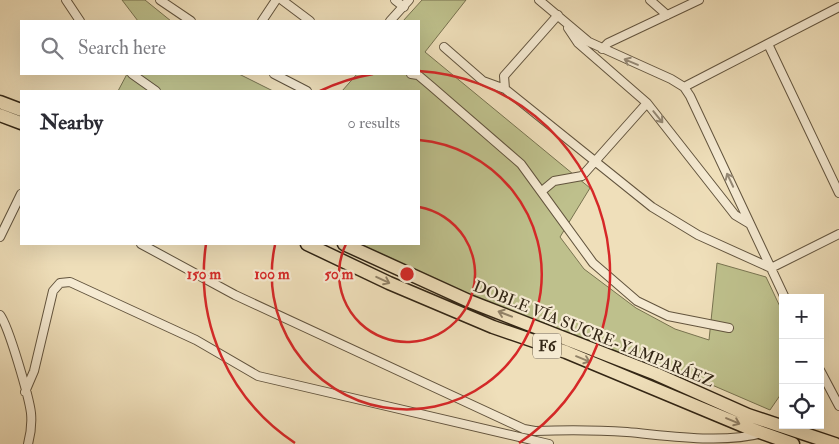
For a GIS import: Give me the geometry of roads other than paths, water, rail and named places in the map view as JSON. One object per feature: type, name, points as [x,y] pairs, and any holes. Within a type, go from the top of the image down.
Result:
[{"type":"highway","points":[[0,102],[20,110]]},
{"type":"highway","points":[[0,115],[20,123]]},
{"type":"highway","name":"DOBLE VÍA SUCRE-YAMPARÁEZ","points":[[309,245],[389,283],[485,324],[566,352],[793,444]]},
{"type":"highway","name":"DOBLE VÍA SUCRE-YAMPARÁEZ","points":[[346,245],[469,301],[656,374],[748,415],[835,444]]},
{"type":"street","points":[[66,0],[79,20]]},
{"type":"street","points":[[160,0],[190,20]]},
{"type":"street","points":[[263,20],[276,0]]},
{"type":"street","points":[[282,0],[309,20]]},
{"type":"street","points":[[391,20],[406,3],[395,0]]},
{"type":"street","points":[[539,0],[589,42],[671,79],[684,87],[690,96],[783,294]]},
{"type":"street","points":[[650,0],[667,15]]},
{"type":"street","points":[[602,49],[608,43],[699,0]]},
{"type":"street","points":[[684,87],[839,7]]},
{"type":"street","points":[[505,89],[504,76],[560,18]]},
{"type":"street","points":[[560,18],[578,43],[646,103],[736,214],[750,224]]},
{"type":"street","points":[[768,44],[839,193]]},
{"type":"street","points":[[444,47],[483,81],[505,89],[652,207],[682,225],[771,268]]},
{"type":"street","points":[[133,75],[155,90]]},
{"type":"street","points":[[276,75],[305,90]]},
{"type":"street","points":[[418,75],[521,164],[593,263],[637,301],[668,316],[729,328]]},
{"type":"street","points":[[542,191],[554,181],[582,176],[646,103]]},
{"type":"street","points":[[0,237],[2,227],[20,196]]},
{"type":"street","points":[[771,268],[839,234]]},
{"type":"street","points":[[143,245],[235,295],[524,429],[535,431],[607,430],[736,444],[762,433],[771,423]]},
{"type":"street","points":[[25,392],[34,371],[52,291],[60,283],[70,282],[196,340],[258,376],[549,444]]},
{"type":"street","points":[[0,315],[7,328],[30,410],[31,429],[28,444]]},
{"type":"street","points":[[824,378],[839,406]]},
{"type":"street","points":[[530,440],[535,431]]}]
